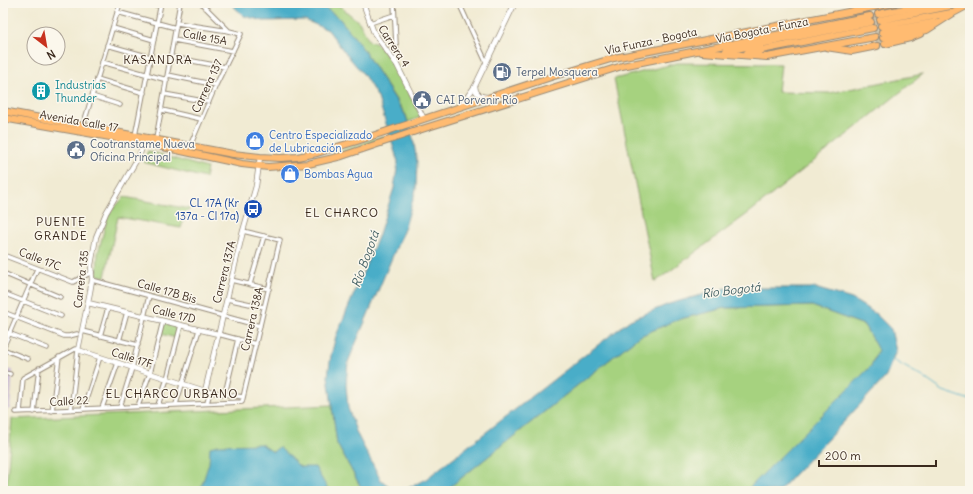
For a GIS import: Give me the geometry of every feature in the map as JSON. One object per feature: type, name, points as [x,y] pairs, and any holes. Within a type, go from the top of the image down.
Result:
[{"type":"main road","name":"Vía Funza - Bogota","points":[[382,133],[588,65],[622,56],[894,3]]},
{"type":"main road","points":[[881,29],[936,3]]},
{"type":"main road","points":[[881,29],[951,3]]},
{"type":"main road","points":[[881,29],[967,5]]},
{"type":"main road","points":[[881,29],[918,35],[967,5]]},
{"type":"main road","points":[[881,29],[955,12]]},
{"type":"main road","points":[[881,29],[948,16]]},
{"type":"main road","points":[[881,29],[941,21]]},
{"type":"main road","points":[[881,29],[935,25]]},
{"type":"main road","points":[[881,29],[927,30]]},
{"type":"main road","name":"Vía Bogota - Funza","points":[[823,47],[852,51],[873,31]]},
{"type":"main road","name":"Vía Bogota - Funza","points":[[696,52],[716,52],[774,57],[823,47],[873,31]]},
{"type":"main road","name":"Vía Bogota - Funza","points":[[385,142],[622,66],[696,52],[704,49],[873,31]]},
{"type":"main road","name":"Vía Bogota - Funza","points":[[703,52],[873,31]]},
{"type":"main road","name":"Vía Bogota - Funza","points":[[716,52],[873,31]]},
{"type":"main road","name":"Vía Bogota - Funza","points":[[730,53],[873,31]]},
{"type":"main road","name":"Vía Bogota - Funza","points":[[740,54],[873,31]]},
{"type":"main road","name":"Vía Bogota - Funza","points":[[752,55],[873,31]]},
{"type":"main road","name":"Vía Bogota - Funza","points":[[761,56],[873,31]]},
{"type":"main road","points":[[588,65],[591,75]]},
{"type":"main road","name":"Avenida Calle 17","points":[[3,111],[136,136],[145,140],[156,139],[260,158],[290,158],[325,151],[382,133]]},
{"type":"main road","name":"Avenida Calle 17","points":[[3,118],[145,140],[225,161],[259,166],[308,164],[327,160],[385,142]]},
{"type":"main road","points":[[325,151],[327,160]]},
{"type":"street","points":[[83,126],[120,3]]},
{"type":"street","points":[[136,136],[160,5],[150,3]]},
{"type":"street","points":[[156,139],[180,3]]},
{"type":"street","points":[[201,3],[229,31]]},
{"type":"street","points":[[363,4],[370,3]]},
{"type":"street","points":[[394,3],[397,65]]},
{"type":"street","points":[[460,3],[486,62]]},
{"type":"street","points":[[460,107],[475,86],[515,3]]},
{"type":"street","name":"Carrera 4","points":[[363,4],[378,40],[397,65],[424,119]]},
{"type":"street","points":[[118,12],[176,28]]},
{"type":"street","points":[[370,23],[394,15]]},
{"type":"street","points":[[177,22],[229,31]]},
{"type":"street","points":[[113,28],[154,40]]},
{"type":"street","name":"Carrera 137","points":[[190,146],[240,33],[229,31]]},
{"type":"street","name":"Calle 15A","points":[[174,40],[233,51]]},
{"type":"street","points":[[107,45],[150,57]]},
{"type":"street","points":[[171,57],[225,67]]},
{"type":"street","points":[[102,62],[167,80]]},
{"type":"street","points":[[168,75],[216,85]]},
{"type":"street","points":[[97,80],[144,93]]},
{"type":"street","points":[[475,86],[476,91],[480,96],[489,97]]},
{"type":"street","points":[[164,94],[209,102]]},
{"type":"street","points":[[92,96],[120,105]]},
{"type":"street","points":[[162,110],[202,118]]},
{"type":"street","name":"Carrera 135","points":[[71,410],[80,332],[88,303],[92,280],[94,247],[98,229],[140,154],[145,140]]},
{"type":"street","name":"Carrera 137A","points":[[204,391],[243,231],[256,186],[260,158]]},
{"type":"street","points":[[243,231],[264,236],[250,284]]},
{"type":"street","name":"Carrera 138A","points":[[243,400],[280,240],[264,236]]},
{"type":"street","name":"Calle 17C","points":[[3,254],[37,269],[73,282],[92,272]]},
{"type":"street","points":[[28,359],[3,349],[37,269]]},
{"type":"street","points":[[3,273],[60,297]]},
{"type":"street","name":"Calle 17B Bis","points":[[92,280],[260,326]]},
{"type":"street","points":[[231,280],[269,289]]},
{"type":"street","points":[[3,293],[61,316]]},
{"type":"street","points":[[120,407],[138,346],[149,296]]},
{"type":"street","points":[[227,299],[264,307]]},
{"type":"street","name":"Calle 17D","points":[[88,303],[256,344]]},
{"type":"street","points":[[100,336],[108,308]]},
{"type":"street","points":[[3,312],[64,336],[69,336],[80,332],[138,346]]},
{"type":"street","points":[[119,341],[127,312]]},
{"type":"street","points":[[138,406],[150,373],[164,321]]},
{"type":"street","points":[[158,405],[168,379],[181,325]]},
{"type":"street","points":[[176,404],[199,330]]},
{"type":"street","points":[[3,331],[47,348]]},
{"type":"street","points":[[225,394],[238,339]]},
{"type":"street","points":[[34,412],[40,368],[75,349],[78,350]]},
{"type":"street","name":"Calle 17F","points":[[78,350],[204,391],[225,394],[243,400]]},
{"type":"street","points":[[52,411],[59,357]]},
{"type":"street","points":[[83,409],[100,357]]},
{"type":"street","points":[[102,408],[118,363]]},
{"type":"street","name":"Calle 22","points":[[40,368],[22,379],[18,412],[243,400]]},
{"type":"street","points":[[3,373],[10,374]]},
{"type":"street","points":[[207,403],[210,392]]},
{"type":"shaded area","points":[[3,369],[13,370],[10,409],[3,410]]},
{"type":"green space","points":[[264,3],[336,3],[359,22],[369,41],[377,44],[396,67],[421,117],[408,122],[406,115],[359,43],[339,18],[324,7]]},
{"type":"green space","points":[[677,63],[781,64],[778,92],[830,93],[923,74],[750,212],[655,282],[614,79]]},
{"type":"green space","points":[[383,136],[384,139],[334,155],[333,152]]},
{"type":"green space","points":[[148,151],[207,168],[205,178],[143,162]]},
{"type":"green space","points":[[124,197],[190,209],[185,214],[181,228],[118,217],[105,277],[97,275],[98,253],[108,215]]},
{"type":"green space","points":[[812,306],[864,325],[878,350],[871,366],[746,491],[445,491],[638,337],[676,320],[725,308]]},
{"type":"green space","points":[[164,323],[179,326],[176,338],[161,334]]},
{"type":"green space","points":[[332,405],[337,444],[363,491],[6,491],[12,419]]},
{"type":"water","name":"Río Bogotá","points":[[230,3],[303,3],[324,7],[339,18],[359,43],[406,116],[413,138],[417,162],[416,189],[405,227],[348,362],[346,385],[348,408],[357,434],[381,480],[394,490],[406,489],[426,479],[630,320],[669,304],[726,288],[815,288],[852,299],[876,314],[891,329],[896,351],[885,378],[779,491],[746,491],[871,366],[878,350],[864,325],[812,306],[725,308],[676,320],[638,337],[445,491],[363,491],[337,444],[328,376],[336,336],[378,237],[394,188],[398,162],[378,98],[364,75],[328,30],[305,20],[264,21],[244,16]]},
{"type":"water","points":[[261,444],[273,452],[279,447],[300,467],[315,467],[329,491],[200,491],[209,463],[210,447],[218,445]]},
{"type":"waterway","points":[[893,360],[923,377],[943,391],[970,400]]},
{"type":"tunnel","points":[[871,18],[879,17]]},
{"type":"tunnel","points":[[872,25],[880,23]]},
{"type":"tunnel","points":[[874,33],[882,32]]},
{"type":"tunnel","points":[[876,43],[884,41]]},
{"type":"place","name":"Terpel Mosquera","points":[[502,72]]},
{"type":"place","name":"Industrias Thunder","points":[[41,91]]},
{"type":"place","name":"CAI Porvenir Río","points":[[422,100]]},
{"type":"place","name":"Centro Especializado de Lubricación","points":[[255,141]]},
{"type":"place","name":"Cootranstame Nueva Oficina Principal","points":[[76,150]]},
{"type":"place","name":"Bombas Agua","points":[[290,174]]},
{"type":"place","name":"CL 17A (Kr 137a - Cl 17a)","points":[[253,209]]},
{"type":"district","name":"KASANDRA","points":[[158,59]]},
{"type":"district","name":"EL CHARCO","points":[[342,212]]},
{"type":"district","name":"PUENTE GRANDE","points":[[61,228]]},
{"type":"district","name":"EL CHARCO URBANO","points":[[172,393]]}]
